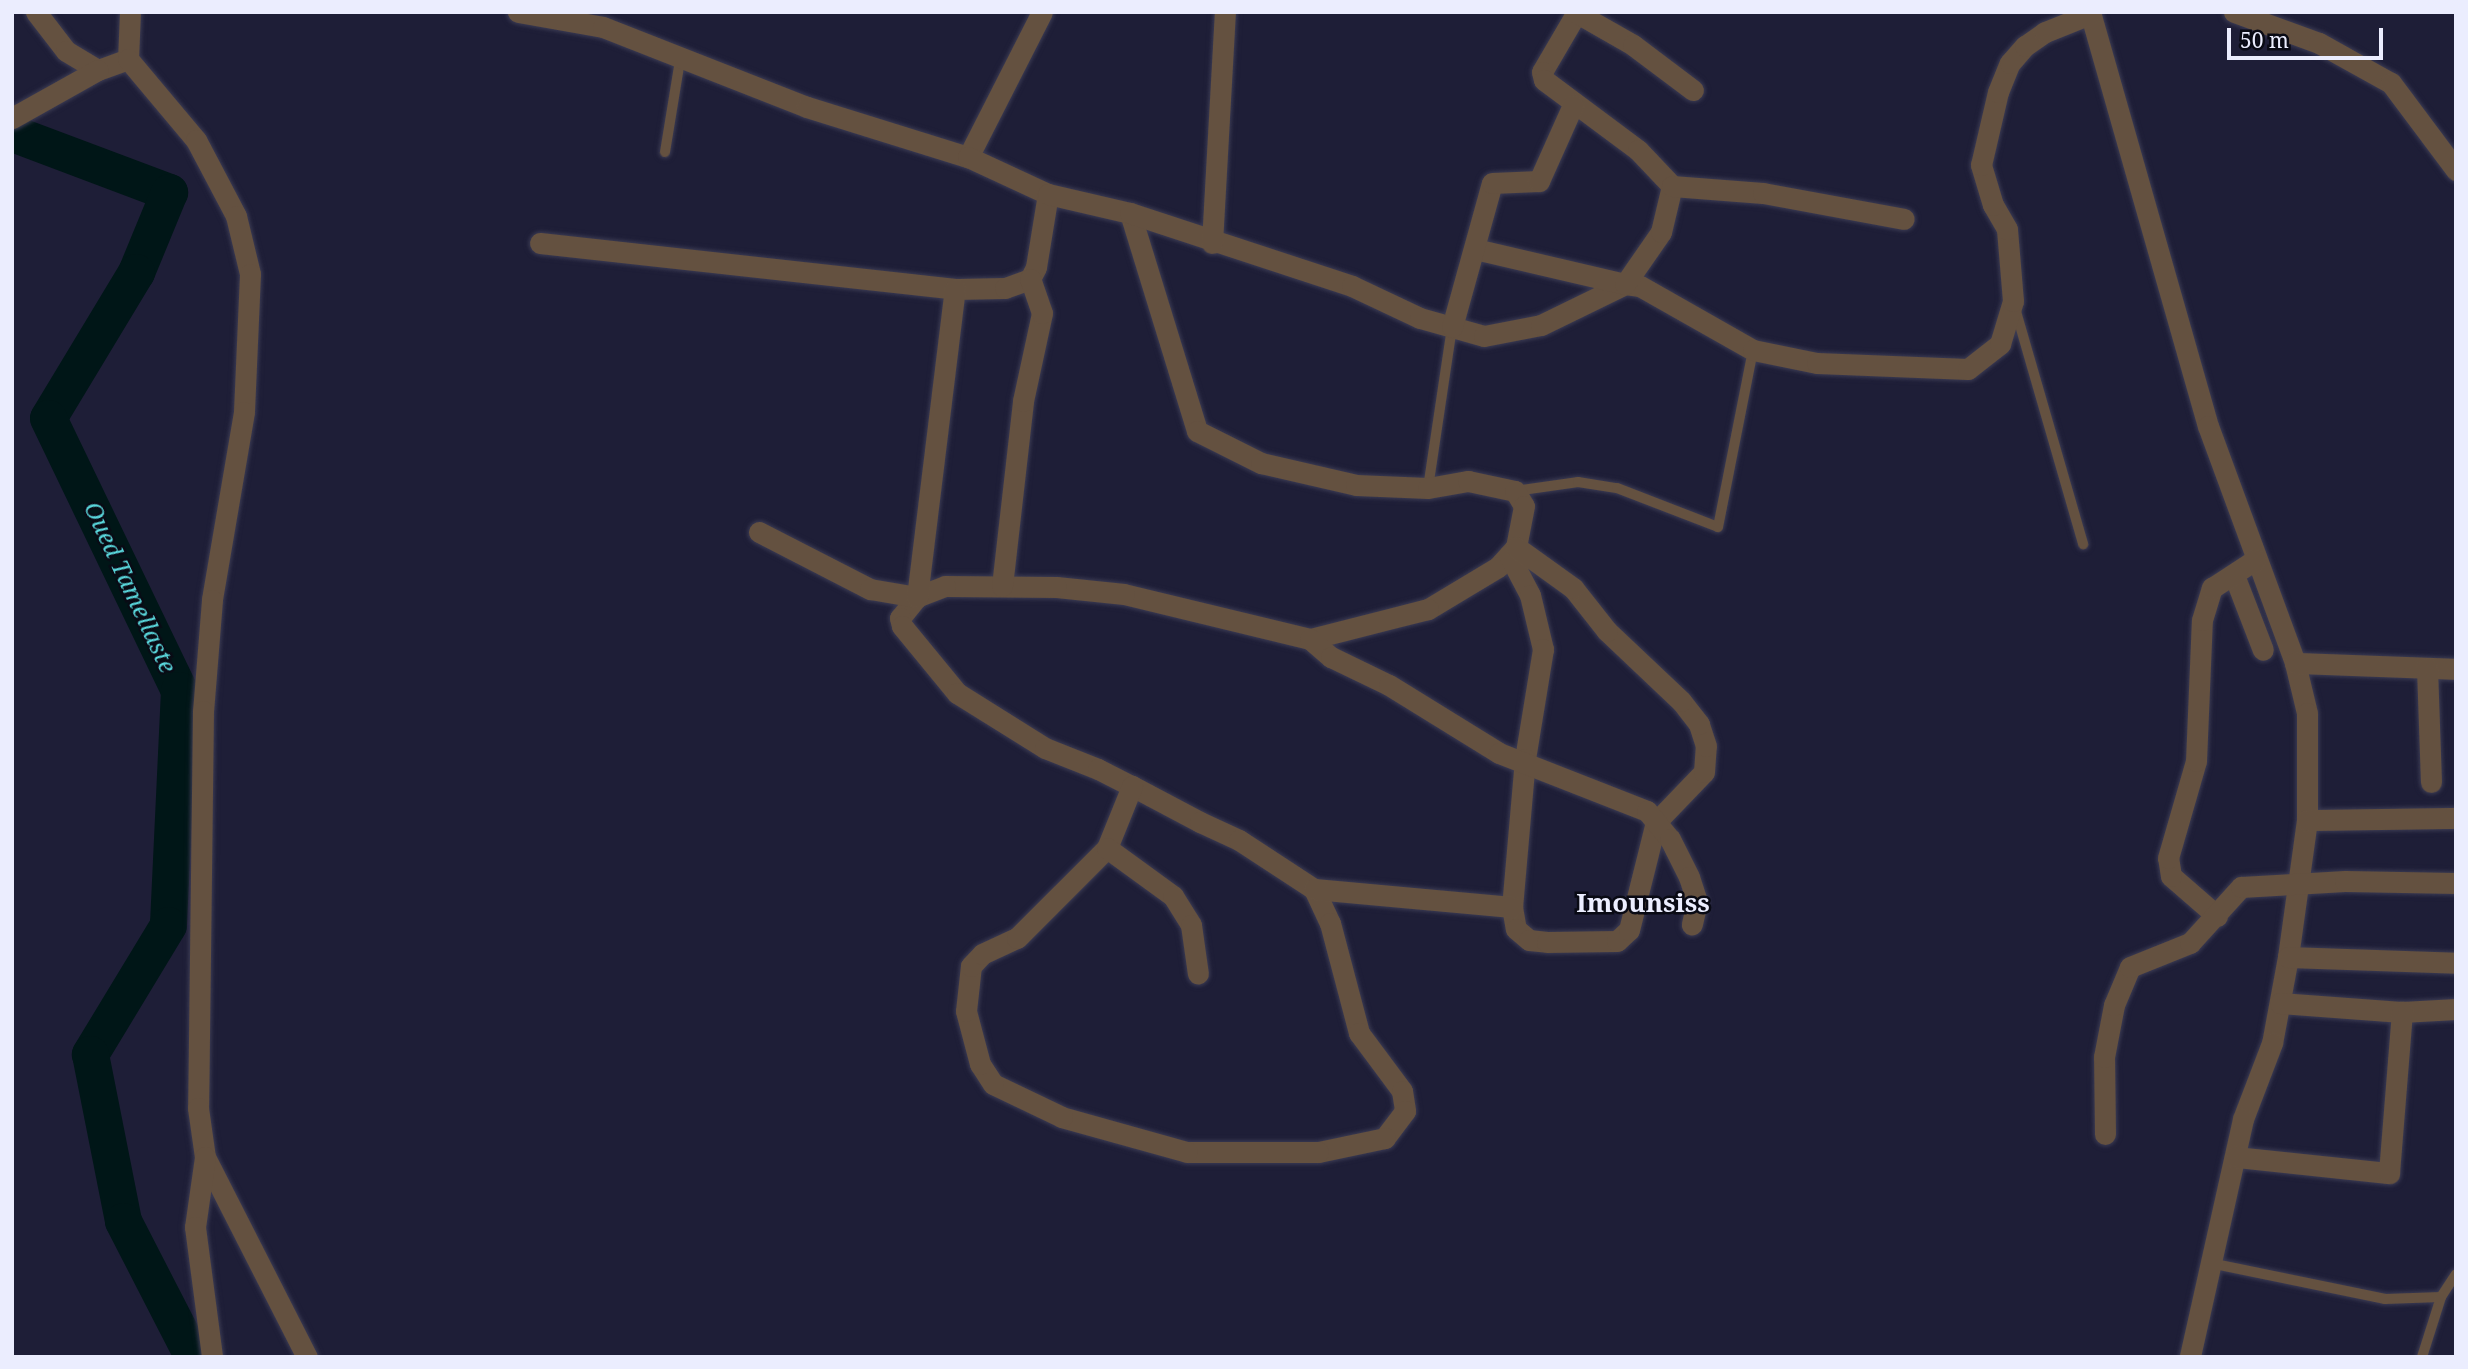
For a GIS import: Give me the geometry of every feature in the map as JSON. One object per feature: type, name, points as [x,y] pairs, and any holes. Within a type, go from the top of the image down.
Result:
[{"type":"street","points":[[36,12],[66,51],[98,70]]},
{"type":"street","points":[[130,12],[128,59],[196,140],[236,216],[250,274],[244,412],[212,600],[203,711],[197,1074],[205,1157],[195,1227],[212,1357]]},
{"type":"street","points":[[518,12],[603,27],[681,54],[807,107],[968,157],[1048,194],[1130,213],[1212,243],[1352,286],[1452,327],[1484,336],[1512,334],[1625,284],[1661,232],[1672,186]]},
{"type":"street","points":[[968,157],[1042,12]]},
{"type":"street","points":[[1212,243],[1225,12]]},
{"type":"street","points":[[1693,90],[1633,45],[1577,12],[1542,72],[1573,105],[1638,150],[1672,186],[1763,193],[1904,219]]},
{"type":"street","points":[[2234,12],[2319,43],[2391,83],[2456,170]]},
{"type":"street","points":[[1475,249],[1640,286],[1753,350],[1817,363],[1968,369],[2000,344],[2013,301],[2007,229],[1993,205],[1982,165],[1992,118],[2010,63],[2025,46],[2045,32],[2090,13],[2208,426],[2295,663],[2307,713],[2307,820],[2280,1003],[2236,1157],[2190,1357]]},
{"type":"street","points":[[12,118],[98,70],[128,59]]},
{"type":"street","points":[[1452,327],[1492,183],[1539,181],[1573,105]]},
{"type":"street","points":[[1002,586],[1023,401],[1042,313],[1030,279],[1042,250],[1048,194]]},
{"type":"street","points":[[1130,213],[1197,431],[1261,463],[1356,485],[1429,488],[1468,481],[1515,491],[1524,506],[1512,551],[1469,587],[1428,609],[1310,639]]},
{"type":"street","points":[[540,243],[955,289],[1005,288],[1030,279]]},
{"type":"street","points":[[917,597],[955,289]]},
{"type":"street","points":[[759,532],[870,589],[917,597]]},
{"type":"street","points":[[1512,551],[1573,588],[1607,631],[1699,724],[1708,759],[1704,772],[1656,822],[1625,937],[1529,940],[1516,929],[1512,907],[1525,759],[1543,649],[1530,595],[1512,551]]},
{"type":"street","points":[[2217,916],[2171,876],[2168,858],[2196,761],[2202,620],[2212,587],[2255,560]]},
{"type":"street","points":[[2234,575],[2263,650]]},
{"type":"street","points":[[1512,907],[1314,889],[1239,840],[1132,786],[1045,748],[957,693],[902,626],[900,618],[917,597],[945,586],[1105,590],[1310,639],[1331,657],[1389,685],[1477,741],[1636,805],[1656,822],[1689,877],[1697,902],[1692,923]]},
{"type":"street","points":[[2295,663],[2456,669]]},
{"type":"street","points":[[2427,668],[2431,782]]},
{"type":"street","points":[[1132,786],[1107,848],[1017,938],[982,954],[971,966],[966,1011],[980,1064],[993,1084],[1062,1117],[1186,1152],[1318,1153],[1363,1146],[1385,1138],[1399,1125],[1405,1111],[1402,1091],[1359,1033],[1330,923],[1314,889]]},
{"type":"street","points":[[2307,820],[2456,818]]},
{"type":"street","points":[[1107,848],[1173,896],[1191,925],[1198,974]]},
{"type":"street","points":[[2105,1134],[2104,1057],[2124,978],[2143,958],[2190,943],[2241,887],[2456,883]]},
{"type":"street","points":[[2288,957],[2456,963]]},
{"type":"street","points":[[2280,1003],[2402,1012],[2456,1009]]},
{"type":"street","points":[[2236,1157],[2389,1173],[2402,1012]]},
{"type":"street","points":[[205,1157],[307,1357]]},
{"type":"lane","points":[[665,152],[681,54]]},
{"type":"lane","points":[[2013,301],[2084,544]]},
{"type":"lane","points":[[1429,488],[1452,327]]},
{"type":"lane","points":[[1515,491],[1578,482],[1617,488],[1718,527],[1753,350]]},
{"type":"lane","points":[[2210,1263],[2385,1299],[2441,1297]]},
{"type":"lane","points":[[2422,1357],[2441,1297],[2456,1274]]},
{"type":"waterway","name":"Oued Tamellaste","points":[[12,133],[169,192],[136,272],[48,418],[179,690],[168,925],[90,1054],[123,1221],[193,1357]]},
{"type":"district","name":"Imounsiss","points":[[1643,903]]}]
